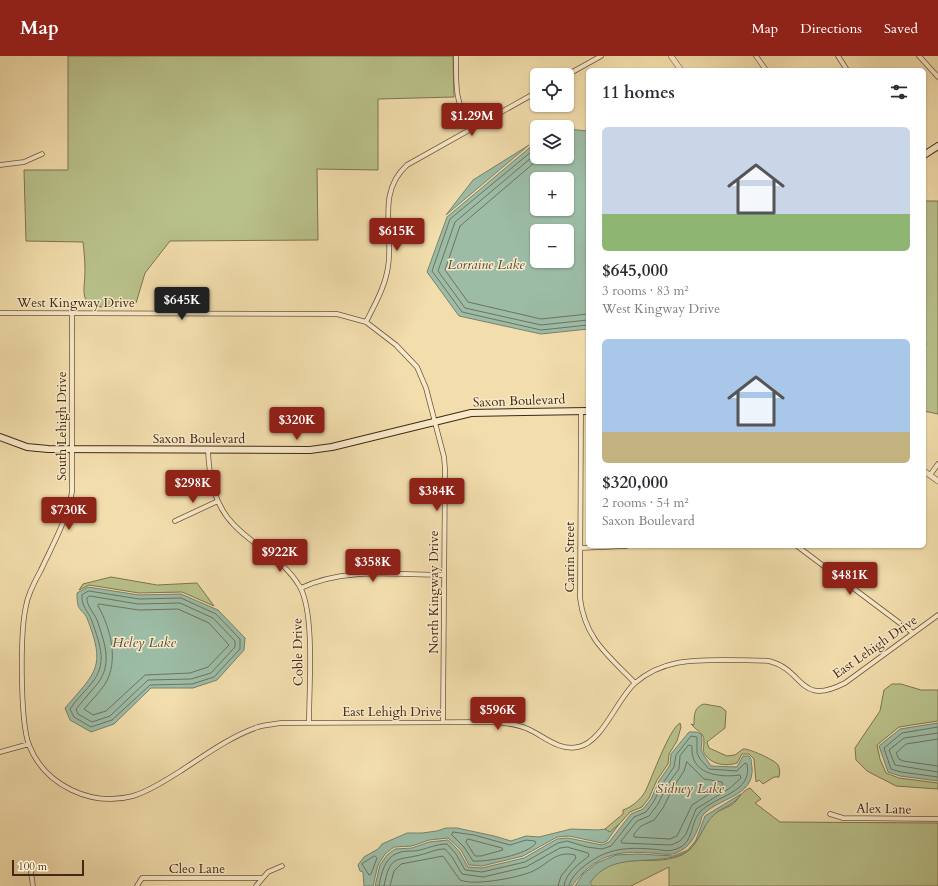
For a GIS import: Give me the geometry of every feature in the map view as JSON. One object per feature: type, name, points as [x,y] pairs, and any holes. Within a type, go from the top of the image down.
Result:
[{"type":"main road","points":[[926,154],[938,146]]},
{"type":"main road","name":"Saxon Boulevard","points":[[0,437],[27,447],[73,450],[292,450],[332,447],[435,421],[481,412],[586,411]]},
{"type":"street","points":[[456,56],[456,94],[460,109],[470,129]]},
{"type":"street","points":[[574,71],[601,56]]},
{"type":"street","points":[[671,56],[680,68]]},
{"type":"street","points":[[756,56],[765,68]]},
{"type":"street","points":[[838,56],[846,68]]},
{"type":"street","points":[[919,56],[938,77]]},
{"type":"street","points":[[366,322],[386,278],[389,265],[388,198],[391,187],[400,171],[407,165],[530,96]]},
{"type":"street","points":[[0,165],[19,163],[42,154]]},
{"type":"street","name":"West Kingway Drive","points":[[0,313],[338,314],[366,322]]},
{"type":"street","name":"South Lehigh Drive","points":[[29,744],[24,713],[23,622],[31,589],[69,510],[72,492],[72,313]]},
{"type":"street","name":"North Kingway Drive","points":[[366,322],[396,345],[417,367],[426,388],[444,457],[443,722]]},
{"type":"street","name":"Carrin Street","points":[[581,411],[580,598],[582,616],[593,638],[635,684]]},
{"type":"street","name":"Coble Drive","points":[[208,450],[208,470],[214,493],[234,526],[282,563],[301,588],[307,605],[309,627],[309,722]]},
{"type":"street","points":[[930,475],[938,464]]},
{"type":"street","points":[[926,472],[938,481]]},
{"type":"street","points":[[175,521],[218,501]]},
{"type":"street","points":[[580,548],[586,548]]},
{"type":"street","points":[[800,548],[914,633]]},
{"type":"street","points":[[301,588],[333,576],[354,574],[444,575]]},
{"type":"street","name":"East Lehigh Drive","points":[[29,744],[35,757],[46,771],[58,782],[91,797],[111,800],[136,795],[152,789],[238,735],[259,727],[281,723],[443,722],[510,724],[537,733],[560,747],[579,747],[588,743],[597,734],[635,684],[657,668],[672,663],[692,660],[759,660],[778,663],[808,688],[819,692],[832,689],[845,683],[938,615]]},
{"type":"street","points":[[0,752],[29,744]]},
{"type":"street","name":"Alex Lane","points":[[830,814],[843,818],[938,819]]},
{"type":"street","points":[[30,866],[33,886]]},
{"type":"street","points":[[256,886],[262,878],[274,868],[282,866]]},
{"type":"street","name":"Cleo Lane","points":[[137,886],[142,878],[262,878]]},
{"type":"green space","points":[[68,56],[453,56],[454,97],[378,99],[378,170],[317,169],[318,240],[170,241],[145,273],[136,303],[106,307],[90,304],[85,296],[83,242],[26,241],[24,170],[68,170]]},
{"type":"green space","points":[[926,201],[938,201],[938,414],[926,411]]},
{"type":"green space","points":[[111,577],[157,585],[197,583],[214,606],[182,592],[139,593],[89,585],[79,590],[83,584]]},
{"type":"green space","points":[[892,684],[901,684],[921,690],[938,690],[938,721],[899,727],[877,745],[880,759],[886,773],[899,778],[938,783],[938,789],[896,786],[867,771],[856,760],[855,748],[880,711],[884,690]]},
{"type":"green space","points":[[704,704],[721,707],[726,711],[725,728],[707,742],[709,748],[727,756],[735,755],[743,749],[755,752],[767,757],[778,765],[780,771],[779,777],[774,777],[763,784],[759,780],[756,782],[754,759],[749,754],[742,754],[737,763],[727,765],[713,762],[709,759],[703,751],[704,740],[702,735],[691,724],[694,725],[696,709]]},
{"type":"green space","points":[[680,723],[681,727],[677,741],[669,754],[668,764],[657,780],[649,798],[642,807],[630,812],[614,830],[610,832],[605,829],[623,814],[623,810],[633,805],[643,795],[671,734]]},
{"type":"green space","points":[[750,788],[761,799],[755,803],[780,822],[938,823],[938,886],[669,886],[669,867],[631,886],[593,886],[589,883],[599,872],[610,865],[621,862],[670,859],[682,855],[696,842],[706,824],[714,814],[733,804],[743,792]]},
{"type":"water","name":"Lorraine Lake","points":[[574,130],[586,131],[586,329],[541,334],[459,316],[427,272],[447,217],[530,147],[530,164],[574,164]]},
{"type":"water","points":[[529,145],[446,215],[473,180]]},
{"type":"water","name":"Heley Lake","points":[[88,587],[139,595],[181,594],[218,610],[245,638],[244,650],[217,680],[193,688],[151,688],[114,724],[91,732],[70,720],[65,708],[91,676],[95,668],[97,658],[93,634],[87,618],[79,607],[77,601],[77,593]]},
{"type":"water","points":[[938,723],[938,781],[900,776],[888,772],[879,746],[900,729]]},
{"type":"water","name":"Sidney Lake","points":[[689,732],[701,734],[701,751],[711,766],[737,767],[743,756],[749,756],[752,767],[748,785],[734,796],[709,809],[703,815],[691,842],[681,851],[673,854],[638,852],[616,854],[606,857],[589,868],[572,886],[375,886],[380,865],[387,855],[395,849],[412,848],[429,842],[448,840],[459,851],[468,867],[482,868],[524,858],[557,839],[568,838],[602,845],[609,842],[631,814],[643,809],[651,799],[659,781],[670,765],[671,754]]},
{"type":"water","points":[[741,794],[735,801],[718,811],[710,819],[692,848],[686,852],[680,855],[656,860],[620,863],[599,873],[590,883],[593,886],[575,886],[583,874],[597,863],[616,855],[639,854],[673,856],[688,850],[696,840],[705,816]]},
{"type":"water","points":[[619,824],[607,841],[602,843],[569,836],[557,837],[523,856],[482,866],[469,865],[461,850],[448,838],[429,840],[412,846],[394,847],[385,854],[378,865],[373,886],[364,886],[363,872],[360,871],[358,865],[364,857],[378,849],[382,844],[407,833],[422,833],[446,828],[457,828],[511,841],[526,836],[539,837],[571,829],[605,829],[610,832]]}]
